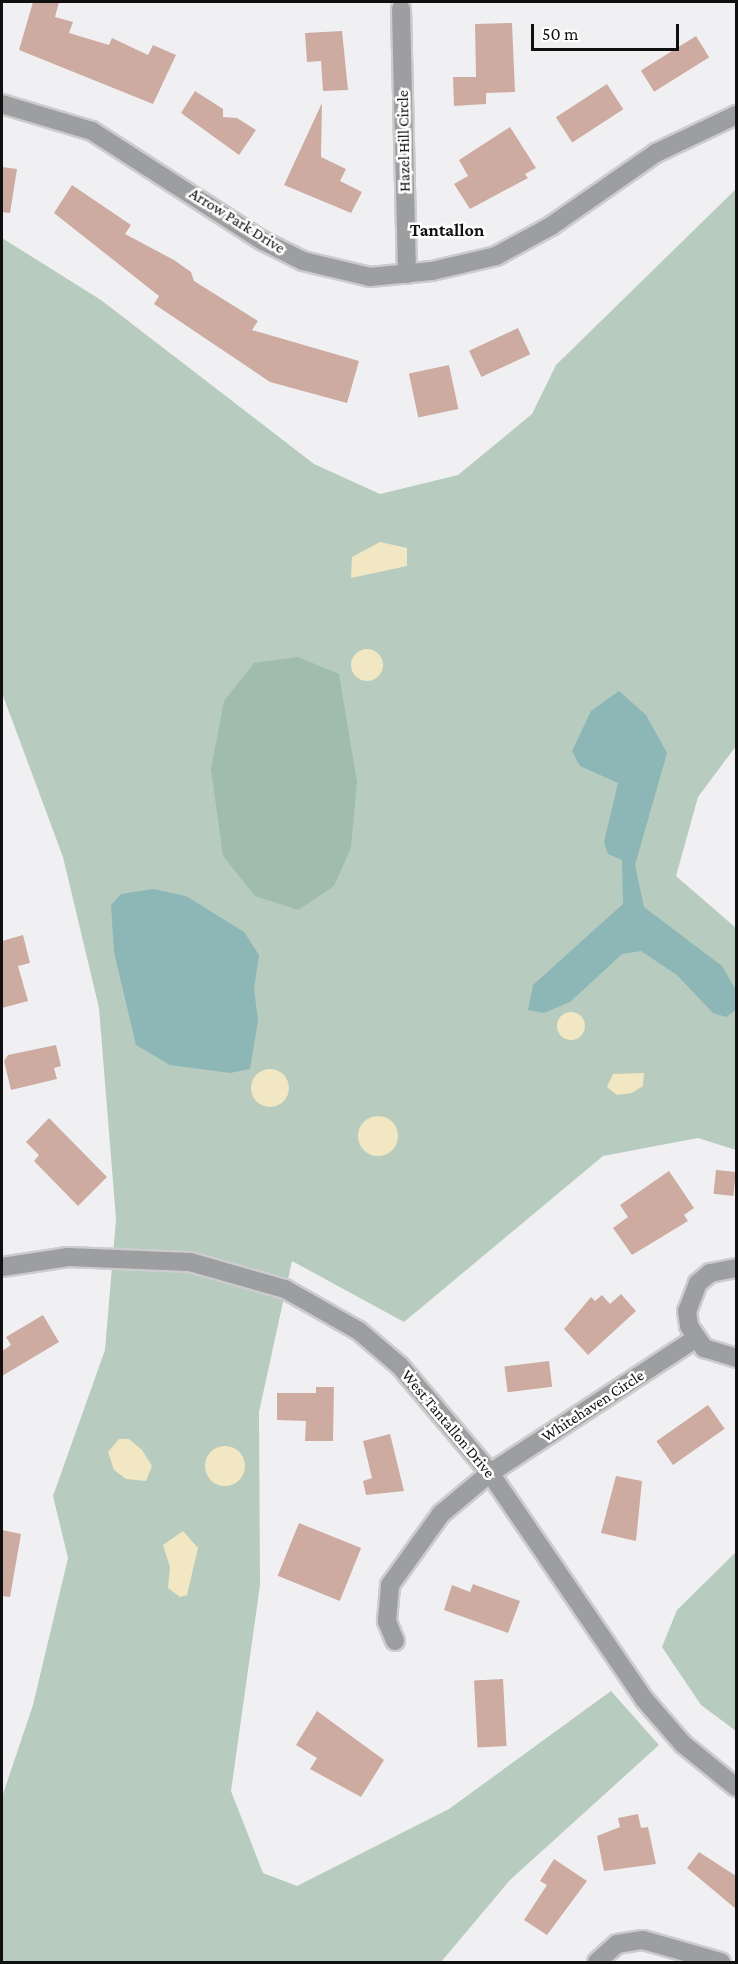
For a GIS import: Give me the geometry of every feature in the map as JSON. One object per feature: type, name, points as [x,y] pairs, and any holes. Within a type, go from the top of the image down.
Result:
[{"type":"street","name":"Hazel Hill Circle","points":[[401,9],[407,274]]},
{"type":"street","name":"Arrow Park Drive","points":[[2,104],[92,130],[303,261],[370,277],[407,274],[496,256],[551,225],[656,153],[736,115]]},
{"type":"street","name":"West Tantallon Drive","points":[[2,1267],[125,1257],[190,1262],[285,1289],[359,1331],[400,1366],[490,1473],[644,1699],[683,1744],[736,1787]]},
{"type":"street","points":[[736,1268],[710,1273],[690,1296],[687,1311],[695,1339],[714,1354],[736,1358]]},
{"type":"street","name":"Whitehaven Circle","points":[[395,1641],[386,1610],[400,1566],[441,1514],[490,1473],[695,1339]]},
{"type":"street","points":[[597,1962],[617,1944],[649,1940],[721,1962]]},
{"type":"green space","points":[[736,189],[736,746],[698,797],[676,876],[736,928],[736,1150],[698,1138],[603,1156],[404,1322],[292,1261],[259,1412],[260,1585],[231,1791],[263,1873],[297,1886],[449,1809],[611,1691],[659,1745],[510,1880],[441,1962],[2,1962],[2,1797],[33,1705],[68,1558],[53,1496],[105,1350],[116,1219],[99,1008],[63,857],[2,693],[2,238],[101,300],[314,464],[380,494],[458,475],[532,414],[556,365]]},
{"type":"green space","points":[[298,657],[339,674],[357,782],[351,848],[334,886],[298,910],[255,896],[223,856],[211,769],[224,701],[254,663]]},
{"type":"green space","points":[[736,1552],[736,1731],[701,1705],[662,1647],[677,1610]]},
{"type":"sand","points":[[380,542],[407,548],[407,566],[351,578],[352,557]]},
{"type":"sand","points":[[367,649],[379,653],[383,665],[379,677],[367,681],[355,677],[351,665],[355,653]]},
{"type":"sand","points":[[571,1012],[581,1016],[585,1026],[581,1036],[571,1040],[561,1036],[557,1026],[561,1016]]},
{"type":"sand","points":[[270,1069],[283,1075],[289,1088],[283,1101],[270,1107],[257,1101],[251,1088],[257,1075]]},
{"type":"sand","points":[[644,1073],[643,1086],[632,1093],[617,1095],[607,1087],[613,1074]]},
{"type":"sand","points":[[378,1116],[386,1117],[392,1122],[397,1128],[397,1144],[392,1150],[386,1155],[378,1156],[370,1155],[364,1150],[359,1144],[358,1136],[359,1128],[364,1122],[370,1117]]},
{"type":"sand","points":[[119,1439],[129,1439],[142,1450],[152,1466],[146,1481],[126,1479],[114,1470],[108,1452]]},
{"type":"sand","points":[[225,1446],[233,1447],[239,1452],[244,1458],[244,1474],[239,1480],[233,1485],[225,1486],[217,1485],[211,1480],[206,1474],[205,1466],[206,1458],[211,1452],[217,1447]]},
{"type":"sand","points":[[183,1531],[198,1548],[187,1595],[180,1597],[168,1588],[170,1567],[163,1545]]},
{"type":"water","points":[[619,691],[646,715],[667,753],[635,865],[644,907],[722,966],[736,990],[736,1010],[726,1017],[713,1013],[677,975],[641,951],[622,954],[570,1002],[544,1013],[528,1010],[533,985],[623,904],[622,860],[608,854],[604,842],[618,783],[580,766],[572,751],[591,711]]},
{"type":"water","points":[[153,889],[186,896],[244,932],[259,955],[254,989],[258,1020],[250,1069],[230,1073],[170,1065],[136,1045],[114,952],[111,905],[121,894]]},
{"type":"building","points":[[33,2],[59,2],[55,17],[73,22],[69,33],[109,45],[112,38],[148,55],[153,45],[176,55],[153,104],[19,50]]},
{"type":"building","points":[[512,23],[515,92],[486,93],[486,104],[454,106],[453,77],[476,77],[475,24]]},
{"type":"building","points":[[342,31],[348,90],[323,91],[321,61],[307,62],[305,33]]},
{"type":"building","points":[[696,36],[709,57],[654,92],[641,70]]},
{"type":"building","points":[[607,84],[623,109],[572,142],[556,117]]},
{"type":"building","points":[[195,91],[223,109],[223,117],[237,118],[256,130],[239,155],[181,113]]},
{"type":"building","points":[[322,103],[321,157],[346,169],[340,181],[362,192],[351,213],[284,185]]},
{"type":"building","points":[[510,127],[536,168],[525,174],[528,178],[470,209],[454,184],[468,176],[459,160]]},
{"type":"building","points":[[2,167],[17,169],[10,213],[2,212]]},
{"type":"building","points":[[72,185],[131,225],[125,234],[174,260],[191,272],[194,281],[258,321],[252,330],[359,361],[347,403],[270,382],[154,304],[159,296],[54,213]]},
{"type":"building","points":[[518,328],[530,354],[481,377],[469,351]]},
{"type":"building","points":[[449,365],[458,409],[418,418],[409,374]]},
{"type":"building","points":[[23,935],[30,963],[18,966],[28,1001],[2,1008],[2,941]]},
{"type":"building","points":[[56,1045],[61,1066],[54,1068],[57,1079],[11,1090],[4,1061],[8,1055]]},
{"type":"building","points":[[49,1118],[107,1177],[78,1206],[34,1161],[39,1155],[26,1142]]},
{"type":"building","points":[[716,1170],[736,1172],[733,1196],[713,1194]]},
{"type":"building","points":[[669,1171],[694,1208],[684,1215],[688,1221],[632,1255],[613,1228],[628,1217],[620,1205]]},
{"type":"building","points":[[621,1294],[636,1311],[588,1355],[564,1329],[591,1297],[595,1301],[602,1295],[610,1304]]},
{"type":"building","points":[[43,1315],[59,1342],[2,1376],[2,1351],[11,1345],[6,1337]]},
{"type":"building","points":[[549,1361],[552,1387],[508,1392],[504,1366]]},
{"type":"building","points":[[316,1387],[334,1387],[333,1441],[305,1441],[306,1421],[277,1420],[277,1393],[316,1393]]},
{"type":"building","points":[[708,1405],[725,1429],[673,1465],[656,1441]]},
{"type":"building","points":[[390,1434],[404,1491],[366,1495],[363,1481],[372,1478],[363,1441]]},
{"type":"building","points":[[616,1476],[642,1481],[636,1541],[601,1533]]},
{"type":"building","points":[[299,1523],[361,1548],[340,1601],[278,1576]]},
{"type":"building","points":[[2,1530],[21,1534],[10,1597],[2,1596]]},
{"type":"building","points":[[473,1584],[520,1601],[508,1633],[444,1610],[452,1585],[470,1592]]},
{"type":"building","points":[[503,1679],[507,1746],[478,1747],[474,1681]]},
{"type":"building","points":[[317,1711],[384,1760],[361,1797],[310,1769],[317,1758],[296,1745]]},
{"type":"building","points":[[638,1814],[641,1828],[648,1827],[656,1864],[604,1871],[597,1836],[620,1827],[618,1818]]},
{"type":"building","points":[[699,1852],[736,1876],[736,1909],[687,1868]]},
{"type":"building","points":[[554,1859],[587,1881],[547,1935],[524,1920],[547,1885],[540,1881]]},
{"type":"district","name":"Tantallon","points":[[447,230]]}]
